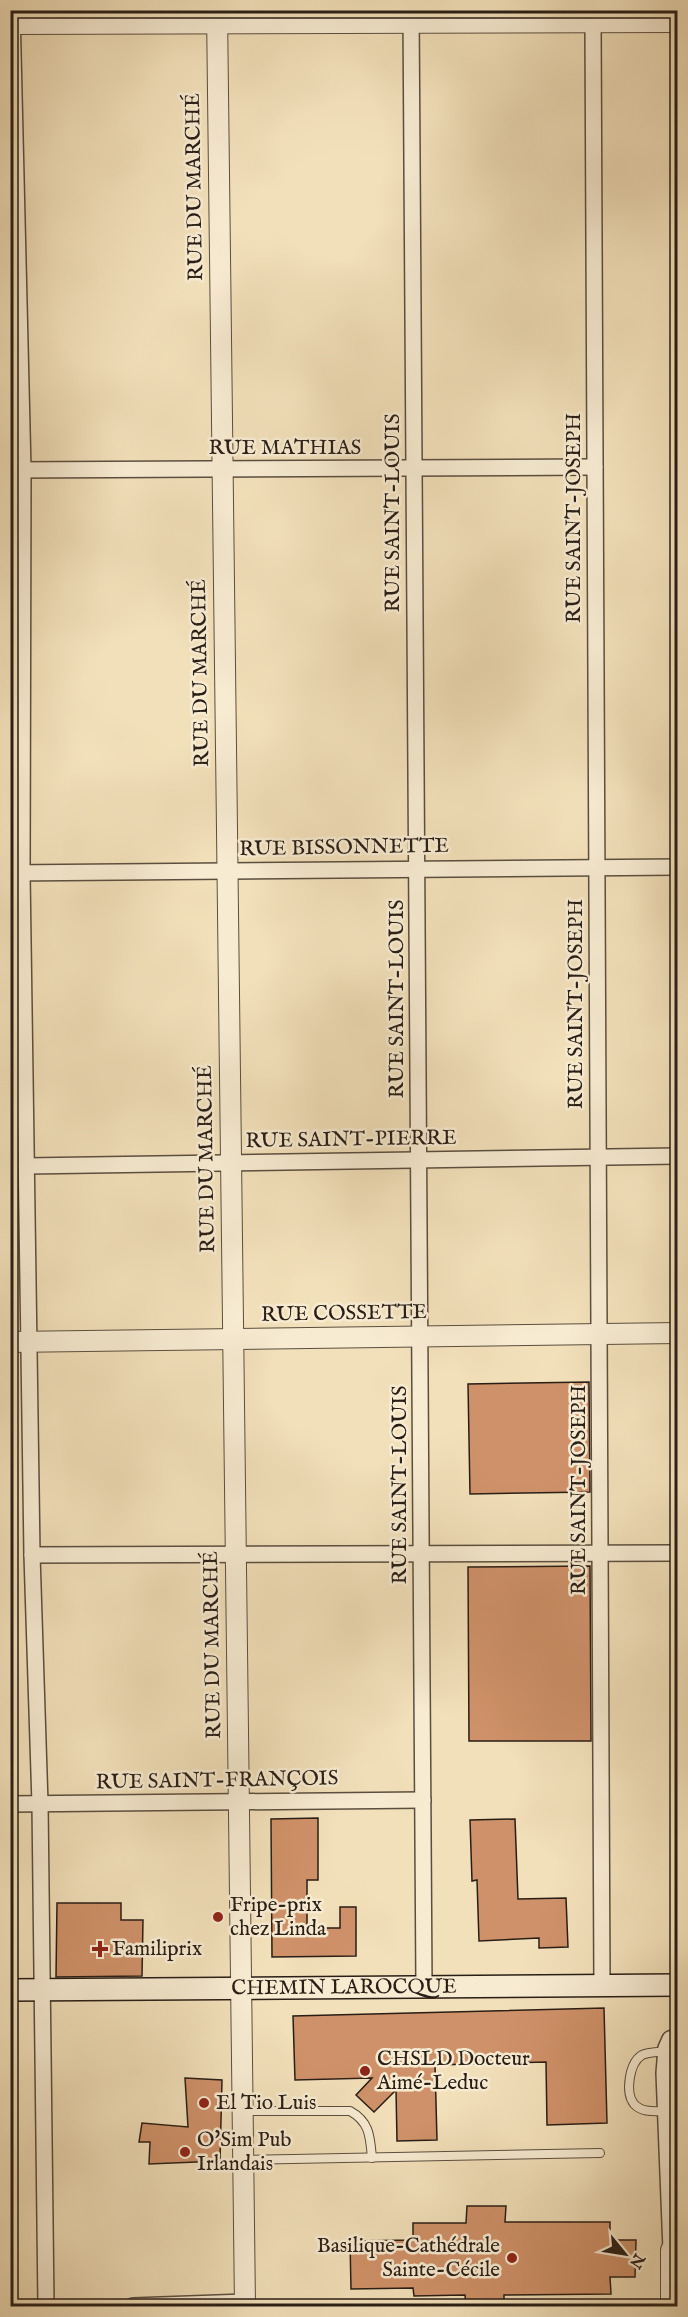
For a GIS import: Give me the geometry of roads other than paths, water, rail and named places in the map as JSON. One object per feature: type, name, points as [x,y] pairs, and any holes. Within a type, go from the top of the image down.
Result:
[{"type":"main road","name":"CHEMIN LAROCQUE","points":[[10,1990],[678,1985]]},
{"type":"street","name":"RUE DU MARCHÉ","points":[[217,17],[245,2304]]},
{"type":"street","points":[[46,2307],[40,1804],[32,1555],[20,1342],[26,1166],[16,873],[17,470],[12,20],[411,17],[678,22]]},
{"type":"street","name":"RUE SAINT-LOUIS","points":[[411,17],[424,1987]]},
{"type":"street","name":"RUE SAINT-JOSEPH","points":[[593,22],[602,1985]]},
{"type":"street","name":"RUE MATHIAS","points":[[17,470],[595,467]]},
{"type":"street","name":"RUE BISSONNETTE","points":[[16,873],[678,867]]},
{"type":"street","name":"RUE SAINT-PIERRE","points":[[26,1166],[678,1156]]},
{"type":"street","name":"RUE COSSETTE","points":[[20,1342],[678,1333]]},
{"type":"street","points":[[32,1555],[678,1553]]},
{"type":"street","name":"RUE SAINT-FRANÇOIS","points":[[10,1804],[423,1800]]},
{"type":"street","points":[[674,2300],[674,2250],[666,2111],[666,2051],[670,2039],[678,2036]]},
{"type":"street","points":[[133,2307],[245,2304]]},
{"type":"lane","points":[[666,2051],[643,2055],[639,2058],[631,2075],[629,2094],[634,2105],[645,2111],[666,2111]]},
{"type":"lane","points":[[242,2110],[350,2111],[361,2117],[370,2132],[372,2158]]},
{"type":"lane","points":[[243,2160],[600,2153]]},
{"type":"place","name":"Fripe-prix chez Linda","points":[[218,1917]]},
{"type":"place","name":"Familiprix","points":[[100,1949]]},
{"type":"place","name":"CHSLD Docteur Aimé-Leduc","points":[[365,2071]]},
{"type":"place","name":"El Tio Luis","points":[[204,2103]]},
{"type":"place","name":"O'Sim Pub Irlandais","points":[[185,2152]]},
{"type":"place","name":"Basilique-Cathédrale Sainte-Cécile","points":[[512,2258]]}]
